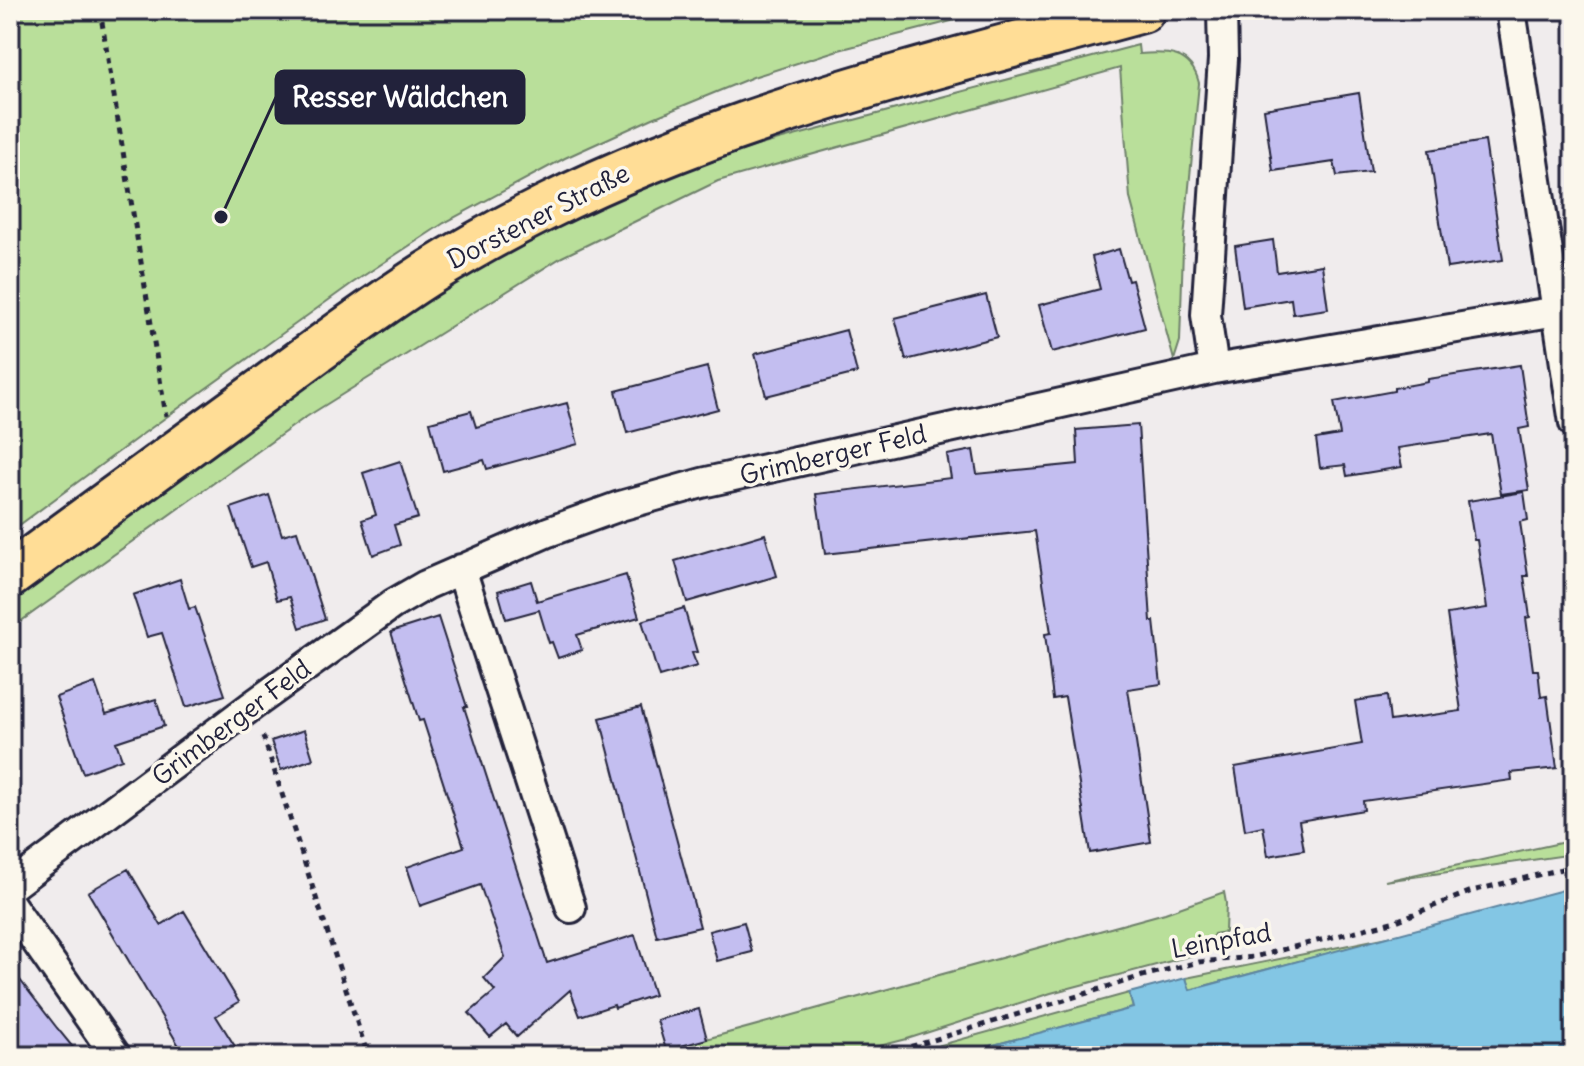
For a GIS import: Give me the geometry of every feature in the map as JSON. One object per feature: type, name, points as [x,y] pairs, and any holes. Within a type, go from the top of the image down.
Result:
[{"type":"main road","name":"Dorstener Straße","points":[[10,575],[427,274],[521,221],[631,167],[761,117],[1142,10]]},
{"type":"street","points":[[1214,369],[1206,315],[1223,59],[1222,10]]},
{"type":"street","points":[[1511,10],[1574,423]]},
{"type":"street","name":"Grimberger Feld","points":[[10,887],[393,604],[426,585],[548,532],[620,506],[702,483],[1214,369],[1557,311]]},
{"type":"street","points":[[461,569],[571,908]]},
{"type":"street","points":[[10,904],[116,1056]]},
{"type":"path","points":[[100,10],[172,456]]},
{"type":"path","points":[[253,705],[368,1056]]},
{"type":"path","name":"Leinpfad","points":[[876,1056],[1146,975],[1199,962],[1254,957],[1396,921],[1472,891],[1574,866]]},
{"type":"green space","points":[[10,10],[994,10],[835,51],[753,77],[565,158],[444,223],[351,284],[10,532]]},
{"type":"green space","points":[[1138,45],[1139,54],[1168,54],[1184,59],[1195,72],[1199,83],[1183,249],[1180,341],[1174,360],[1130,198],[1120,68],[718,181],[562,257],[303,419],[10,629],[10,599],[332,363],[496,256],[529,238],[658,180],[756,146]]},
{"type":"green space","points":[[1574,840],[1574,854],[1385,881]]},
{"type":"green space","points":[[1224,892],[1225,932],[1214,934],[1205,952],[1051,993],[907,1039],[840,1056],[644,1056],[1165,913]]},
{"type":"green space","points":[[1398,935],[1189,990],[1186,978]]},
{"type":"green space","points":[[1129,993],[1133,1008],[952,1056],[901,1056]]},
{"type":"water","points":[[1574,887],[1574,1056],[952,1056],[1133,1008],[1129,993],[1186,978],[1190,990]]},
{"type":"building","points":[[1359,93],[1371,172],[1337,176],[1334,162],[1273,171],[1264,109]]},
{"type":"building","points":[[1485,141],[1503,260],[1447,268],[1429,150]]},
{"type":"building","points":[[1273,240],[1277,272],[1322,265],[1328,309],[1293,314],[1291,299],[1243,307],[1235,246]]},
{"type":"building","points":[[1119,249],[1128,281],[1132,280],[1145,328],[1052,352],[1039,305],[1100,289],[1092,257]]},
{"type":"building","points":[[986,295],[997,337],[906,360],[895,318]]},
{"type":"building","points":[[846,330],[857,373],[766,396],[755,354]]},
{"type":"building","points":[[1520,365],[1529,427],[1519,429],[1529,490],[1501,494],[1491,434],[1398,448],[1402,467],[1347,476],[1345,465],[1320,468],[1316,439],[1340,435],[1334,402],[1394,391],[1394,388],[1428,382],[1428,379]]},
{"type":"building","points":[[707,367],[718,409],[627,433],[616,391]]},
{"type":"building","points":[[567,403],[578,444],[487,469],[484,460],[443,471],[430,422],[471,411],[476,427]]},
{"type":"building","points":[[1138,425],[1151,621],[1154,621],[1161,684],[1128,689],[1151,842],[1090,853],[1065,697],[1053,699],[1045,634],[1051,633],[1035,531],[825,554],[816,494],[951,478],[947,455],[973,450],[977,474],[1078,464],[1076,430]]},
{"type":"building","points":[[400,461],[418,518],[394,525],[400,545],[373,555],[362,520],[376,515],[363,473]]},
{"type":"building","points":[[1524,492],[1528,520],[1520,522],[1528,576],[1524,576],[1530,617],[1526,618],[1533,670],[1538,670],[1541,697],[1547,696],[1557,768],[1511,773],[1512,780],[1363,801],[1364,810],[1299,821],[1304,850],[1268,856],[1263,826],[1245,830],[1235,767],[1362,744],[1355,701],[1387,696],[1390,721],[1461,711],[1447,614],[1487,608],[1468,501]]},
{"type":"building","points":[[269,495],[282,535],[297,531],[325,619],[300,628],[290,597],[277,600],[266,562],[251,567],[231,508]]},
{"type":"building","points":[[765,534],[777,576],[687,602],[675,561]]},
{"type":"building","points":[[626,575],[639,617],[577,635],[582,650],[558,658],[552,642],[549,643],[539,610],[506,619],[498,591],[531,581],[537,601]]},
{"type":"building","points":[[180,579],[189,609],[195,607],[225,695],[186,707],[162,633],[147,637],[133,595]]},
{"type":"building","points":[[684,608],[697,652],[692,653],[697,666],[659,677],[642,621]]},
{"type":"building","points":[[438,617],[547,963],[635,935],[654,995],[580,1016],[570,990],[517,1037],[506,1024],[490,1037],[469,1013],[495,991],[484,978],[505,957],[480,885],[420,906],[407,867],[464,847],[391,632]]},
{"type":"building","points":[[95,683],[106,714],[156,699],[164,726],[116,742],[122,759],[83,773],[56,697]]},
{"type":"building","points":[[641,707],[700,927],[657,937],[600,718]]},
{"type":"building","points":[[304,730],[313,759],[281,770],[271,741]]},
{"type":"building","points":[[128,869],[161,925],[184,911],[239,1002],[216,1016],[241,1056],[185,1056],[88,892]]},
{"type":"building","points":[[744,922],[752,952],[717,961],[709,931]]},
{"type":"building","points":[[10,967],[57,1028],[80,1056],[10,1056]]},
{"type":"building","points":[[699,1009],[707,1039],[666,1050],[657,1020]]},
{"type":"place","name":"Resser Wäldchen","points":[[221,217]]}]
